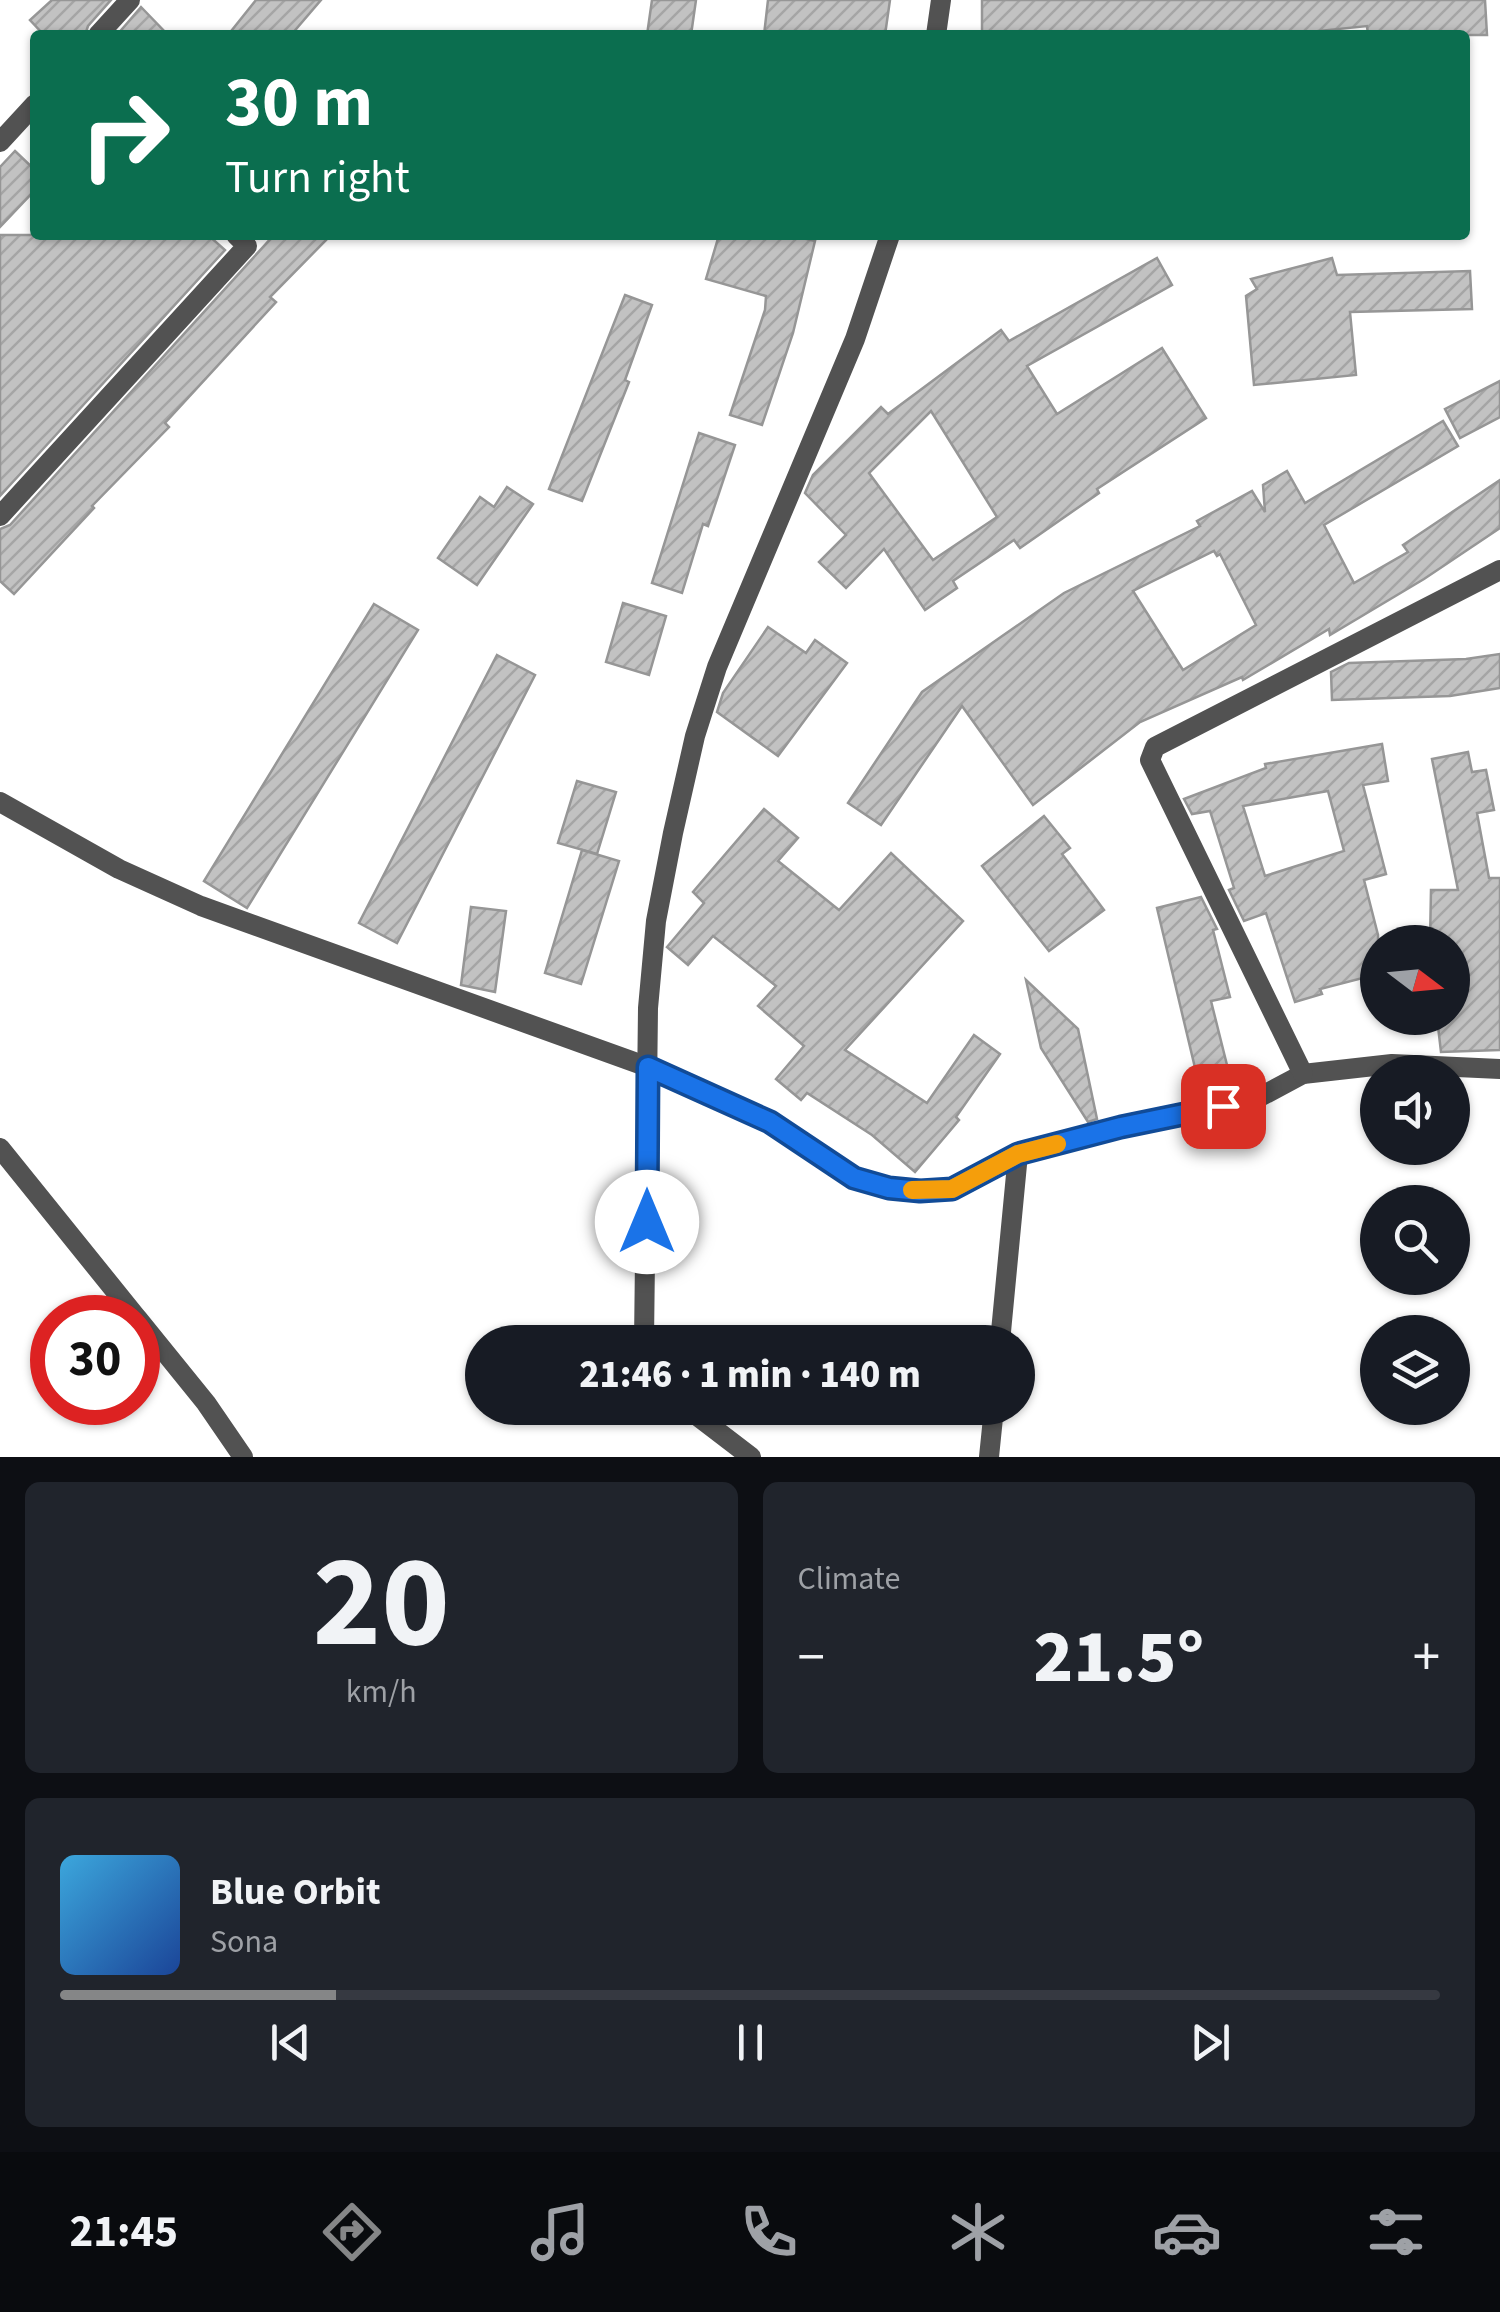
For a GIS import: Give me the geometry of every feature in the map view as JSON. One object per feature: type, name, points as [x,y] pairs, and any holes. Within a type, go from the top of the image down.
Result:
[{"type":"street","points":[[103,30],[130,0]]},
{"type":"street","points":[[937,30],[941,0]]},
{"type":"street","points":[[0,142],[30,109]]},
{"type":"street","points":[[0,516],[247,246],[241,240]]},
{"type":"street","points":[[644,1325],[648,1008],[656,921],[694,736],[717,667],[855,339],[888,240]]},
{"type":"street","points":[[1303,1074],[1150,760],[1155,747],[1500,570]]},
{"type":"street","points":[[0,802],[120,869],[201,906],[648,1067],[770,1122],[854,1178],[889,1188],[952,1189],[1018,1154],[1256,1098],[1303,1074],[1392,1064],[1500,1069]]},
{"type":"street","points":[[0,1148],[118,1295]]},
{"type":"street","points":[[1002,1325],[1018,1154]]},
{"type":"street","points":[[160,1346],[243,1457]]},
{"type":"street","points":[[709,1425],[752,1457]]},
{"type":"street","points":[[990,1457],[993,1425]]},
{"type":"building","points":[[52,0],[111,0],[87,30],[39,30],[30,20]]},
{"type":"building","points":[[256,0],[321,0],[295,30],[232,30]]},
{"type":"building","points":[[652,0],[696,0],[692,30],[648,30]]},
{"type":"building","points":[[768,0],[890,0],[886,30],[765,30]]},
{"type":"building","points":[[982,0],[1485,0],[1487,35],[1470,35],[1470,30],[1367,30],[1367,26],[1328,30],[982,30]]},
{"type":"building","points":[[141,7],[163,30],[121,30]]},
{"type":"building","points":[[15,151],[30,165],[30,195],[0,227],[0,167]]},
{"type":"building","points":[[0,235],[30,235],[30,240],[214,240],[225,250],[0,496]]},
{"type":"building","points":[[269,240],[326,240],[270,297],[276,302],[165,423],[169,427],[14,594],[0,581],[0,529],[10,525]]},
{"type":"building","points":[[718,240],[815,241],[793,333],[762,425],[730,415],[765,310],[766,296],[706,279]]},
{"type":"building","points":[[1157,258],[1172,285],[1027,366],[1057,414],[1162,348],[1206,418],[1097,489],[1099,493],[1020,548],[1014,540],[953,581],[957,588],[925,610],[884,549],[846,588],[819,562],[846,535],[805,493],[813,475],[881,407],[888,414],[1001,330],[1009,341]],"holes":[[[931,411],[997,517],[933,560],[869,473]]]},
{"type":"building","points":[[1332,258],[1337,275],[1470,271],[1472,309],[1350,312],[1356,375],[1254,385],[1246,296],[1257,289],[1251,279]]},
{"type":"building","points":[[625,295],[652,305],[625,380],[629,382],[582,501],[549,489]]},
{"type":"building","points":[[1500,381],[1500,417],[1460,438],[1445,409]]},
{"type":"building","points":[[1443,421],[1458,446],[1324,525],[1354,583],[1408,552],[1403,545],[1500,480],[1500,528],[1330,635],[1329,629],[1243,680],[1242,677],[1140,722],[1033,805],[962,706],[881,825],[848,803],[922,692],[1064,593],[1200,526],[1197,521],[1252,491],[1265,512],[1263,485],[1287,471],[1305,503]],"holes":[[[1214,551],[1217,556],[1220,554],[1256,625],[1183,670],[1133,591]]]},
{"type":"building","points":[[699,433],[735,445],[708,526],[703,524],[682,593],[652,583]]},
{"type":"building","points":[[507,487],[533,504],[477,585],[438,558],[480,497],[494,507]]},
{"type":"building","points":[[623,603],[666,616],[649,675],[606,662]]},
{"type":"building","points":[[374,604],[418,630],[247,908],[204,881]]},
{"type":"building","points":[[768,627],[806,653],[815,640],[847,663],[778,756],[717,712],[723,693]]},
{"type":"building","points":[[1500,654],[1500,688],[1450,696],[1332,700],[1331,672],[1349,663]]},
{"type":"building","points":[[497,655],[535,675],[397,943],[359,923]]},
{"type":"building","points":[[1382,744],[1388,781],[1363,785],[1386,874],[1364,880],[1375,925],[1360,925],[1360,979],[1320,989],[1322,994],[1295,1002],[1266,913],[1244,921],[1229,890],[1234,888],[1210,811],[1192,814],[1184,799],[1266,768],[1265,764]],"holes":[[[1328,791],[1344,851],[1265,876],[1243,806]]]},
{"type":"building","points":[[1468,752],[1472,772],[1486,770],[1494,810],[1477,813],[1489,878],[1500,878],[1500,1050],[1441,1052],[1439,1035],[1470,1035],[1470,925],[1430,925],[1431,890],[1458,890],[1432,759]]},
{"type":"building","points":[[577,781],[616,792],[597,854],[558,843]]},
{"type":"building","points":[[764,809],[798,838],[778,861],[839,910],[891,853],[963,921],[845,1050],[927,1103],[974,1035],[1000,1054],[956,1117],[959,1120],[915,1172],[872,1135],[807,1093],[801,1100],[776,1079],[804,1046],[758,1006],[776,986],[713,936],[688,965],[667,947],[704,903],[693,892]]},
{"type":"building","points":[[1044,816],[1070,848],[1062,854],[1104,910],[1049,951],[982,866]]},
{"type":"building","points":[[582,850],[619,861],[581,984],[545,973]]},
{"type":"building","points":[[1201,897],[1217,929],[1213,930],[1230,997],[1211,1001],[1232,1085],[1201,1093],[1157,908]]},
{"type":"building","points":[[471,907],[506,911],[495,992],[461,985]]},
{"type":"building","points":[[1026,980],[1078,1029],[1097,1119],[1088,1122],[1041,1048]]},
{"type":"slow traffic","points":[[912,1190],[952,1189],[1018,1154],[1057,1144]]},
{"type":"route","points":[[647,1222],[648,1067],[770,1122],[854,1178],[889,1188],[920,1191],[952,1189],[1018,1154],[1223,1106]]}]
